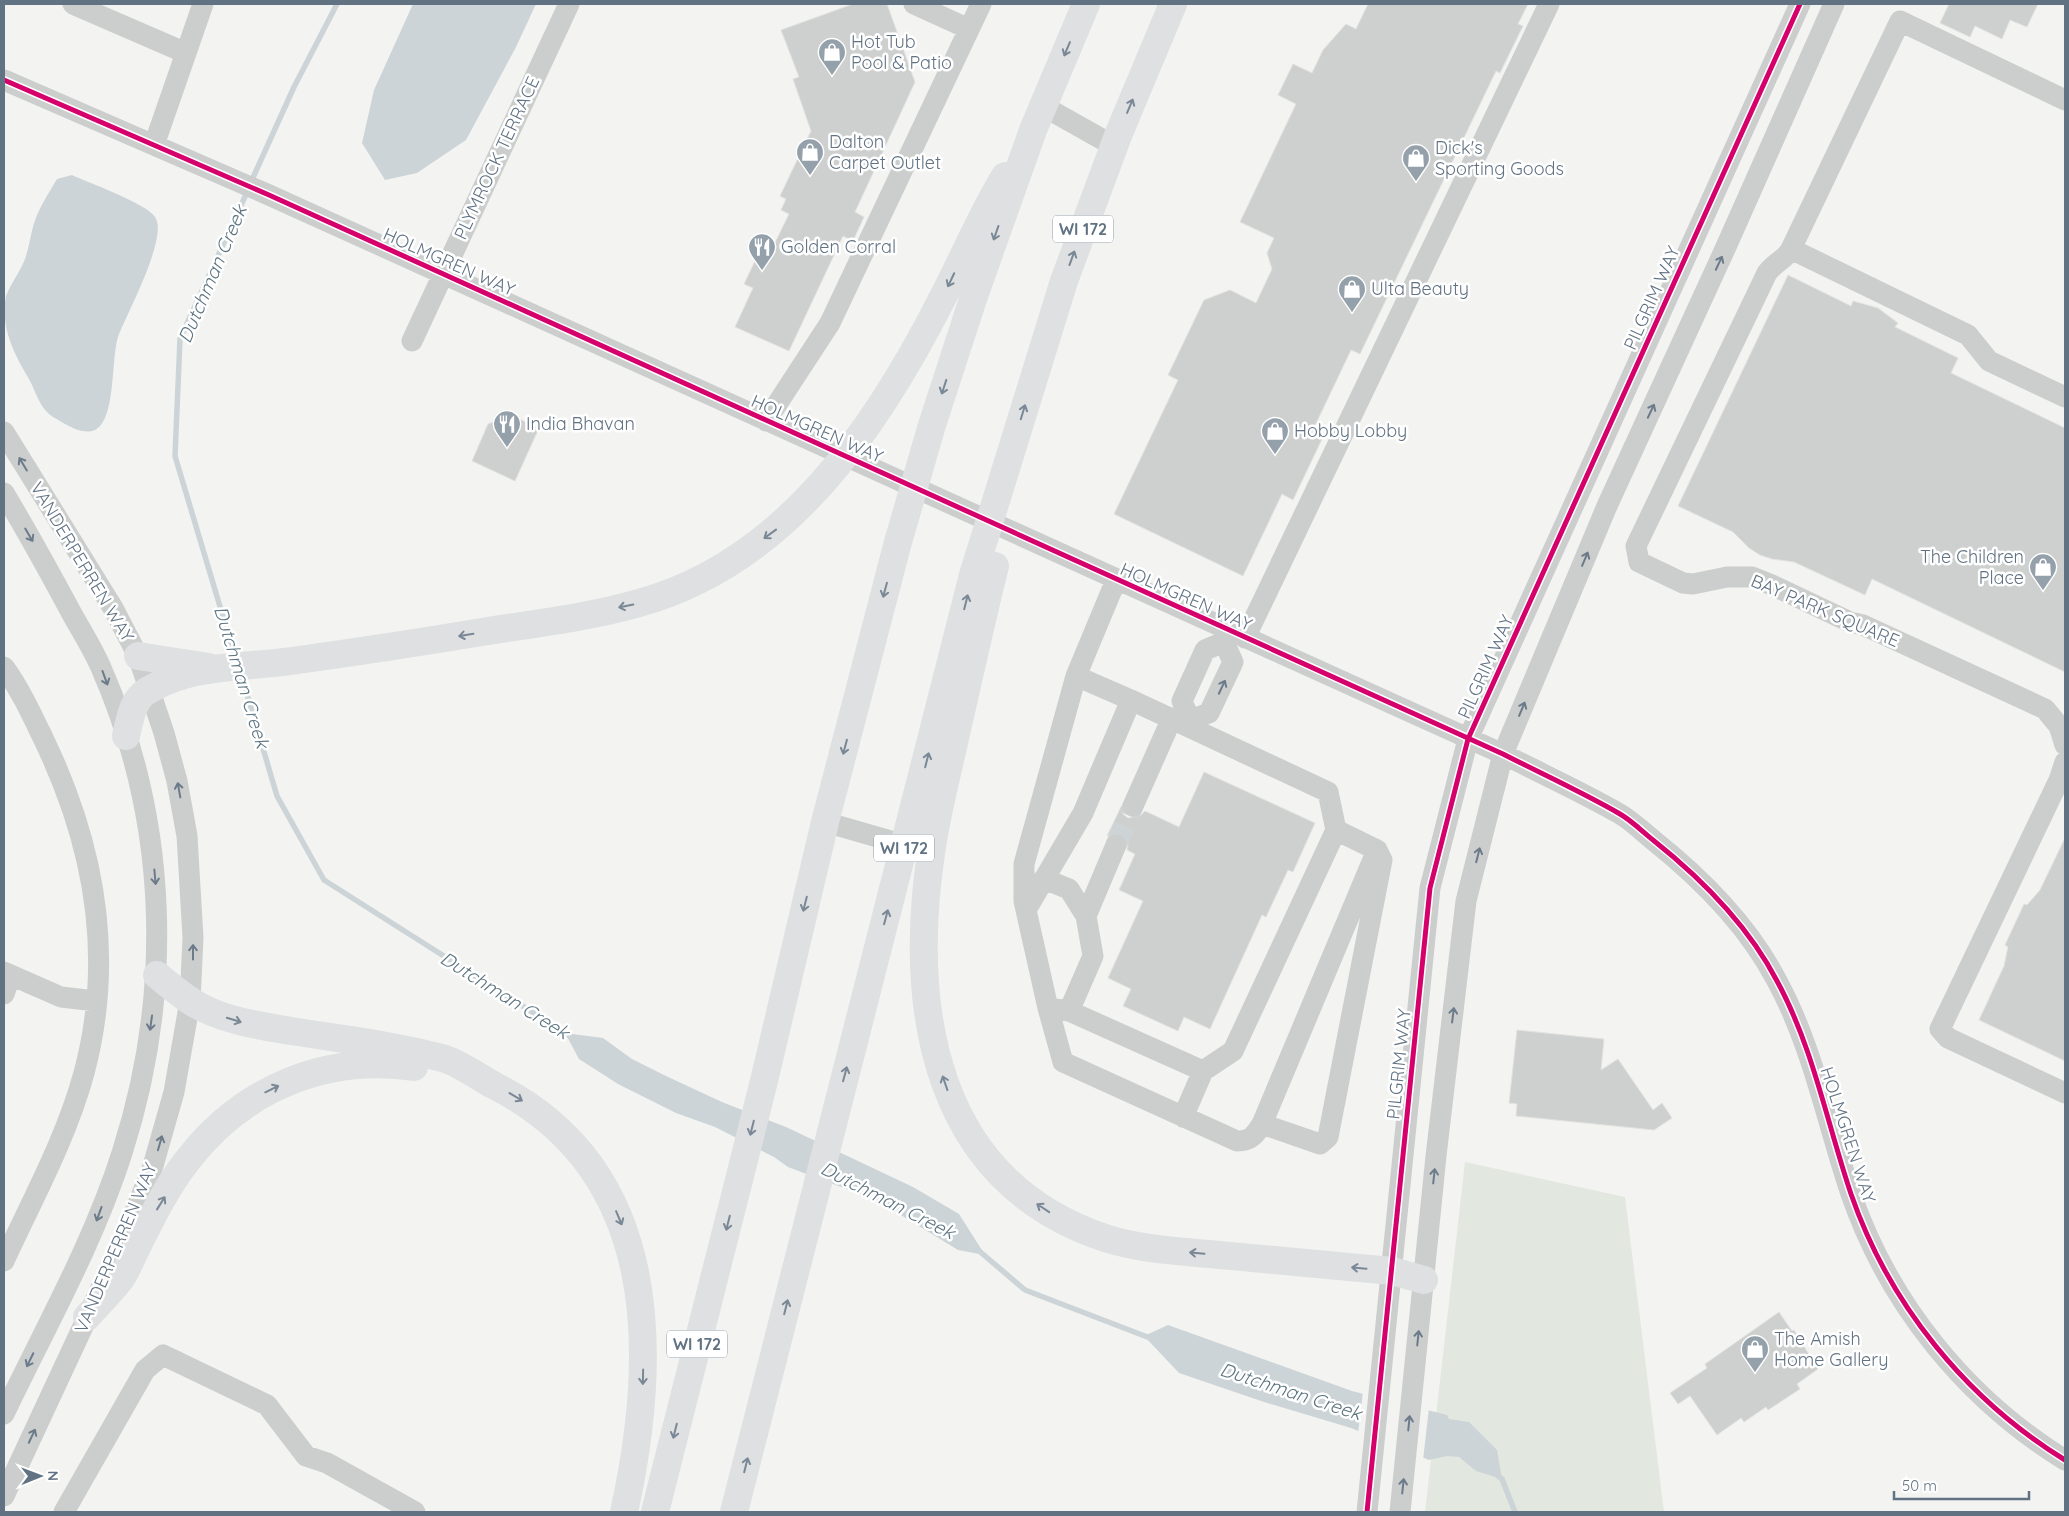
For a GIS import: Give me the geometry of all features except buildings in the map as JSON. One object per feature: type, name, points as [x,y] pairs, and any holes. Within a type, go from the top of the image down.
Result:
[{"type":"highway","name":"WI 172","points":[[655,1512],[764,1081],[825,822],[898,542],[932,425],[974,296],[1038,118],[1086,4]]},
{"type":"highway","name":"WI 172","points":[[734,1512],[905,845],[982,580],[1003,533],[1006,467],[1064,281],[1114,146],[1173,4]]},
{"type":"highway","points":[[138,656],[210,668],[288,662],[572,618],[671,594],[744,554],[779,528],[806,502],[850,452],[882,405],[944,296],[984,210],[1038,118]]},
{"type":"highway","points":[[982,580],[937,820],[927,890],[924,960],[927,1017],[940,1070],[950,1098],[963,1124],[987,1160],[1022,1193],[1059,1219],[1104,1238],[1148,1248],[1392,1271],[1424,1280]]},
{"type":"highway","points":[[126,736],[135,705],[140,696],[150,689],[210,668]]},
{"type":"highway","points":[[156,975],[190,1001],[212,1013],[243,1023],[444,1059],[518,1097],[558,1126],[582,1155],[609,1195],[627,1238],[640,1291],[644,1351],[639,1423],[632,1476],[624,1512]]},
{"type":"highway","points":[[87,1317],[122,1277],[153,1216],[187,1161],[217,1128],[242,1106],[274,1088],[309,1074],[342,1066],[395,1065],[473,1074]]},
{"type":"street","points":[[73,4],[186,53]]},
{"type":"street","points":[[154,145],[203,4]]},
{"type":"street","name":"PLYMROCK TERRACE","points":[[412,341],[569,4]]},
{"type":"street","points":[[914,4],[969,29]]},
{"type":"street","points":[[766,421],[830,322],[981,4]]},
{"type":"street","points":[[1232,637],[1549,4]]},
{"type":"street","name":"PILGRIM WAY","points":[[1367,1512],[1430,888],[1468,740],[1800,4]]},
{"type":"street","points":[[1400,1512],[1466,902],[1503,754],[1607,506],[1725,249],[1834,4]]},
{"type":"street","points":[[2065,100],[1900,21],[1791,249],[1968,335],[1989,361],[2065,397]]},
{"type":"street","name":"HOLMGREN WAY","points":[[4,80],[269,195],[1116,580],[1232,637],[1503,754],[1622,816],[1677,860],[1733,915],[1777,980],[1795,1021],[1852,1194],[1871,1243],[1892,1284],[1919,1325],[1950,1365],[1975,1390],[2007,1419],[2065,1460]]},
{"type":"street","points":[[1038,118],[1114,146]]},
{"type":"street","name":"BAY PARK SQUARE","points":[[1791,249],[1788,255],[1777,262],[1767,273],[1636,546],[1639,562],[1683,584],[1736,576],[1752,577],[1772,584],[1850,622],[1863,625],[2045,709],[2059,726],[2065,745]]},
{"type":"street","name":"VANDERPERREN WAY","points":[[4,432],[113,608],[138,656],[150,689],[177,781],[187,836],[193,921],[190,1001],[174,1092],[153,1166],[127,1232],[4,1496]]},
{"type":"street","name":"VANDERPERREN WAY","points":[[4,493],[102,669],[126,736],[142,791],[151,836],[157,892],[156,975],[146,1053],[122,1152],[96,1223],[4,1414]]},
{"type":"street","points":[[1116,580],[1076,676],[1024,864],[1024,901],[1062,1062],[1237,1141],[1247,1141],[1254,1137],[1262,1124],[1377,850]]},
{"type":"street","points":[[4,667],[17,686],[50,752],[69,796],[84,840],[94,887],[99,934],[96,1002],[84,1074],[66,1126],[4,1261]]},
{"type":"street","points":[[1076,676],[1172,718],[1328,792],[1336,830],[1233,1051],[1203,1070],[1183,1117]]},
{"type":"street","points":[[1026,910],[1083,813],[1131,700]]},
{"type":"street","points":[[1133,806],[1172,718]]},
{"type":"street","points":[[2065,762],[2059,780],[1940,1029],[1948,1038],[2065,1093]]},
{"type":"street","points":[[825,822],[905,845]]},
{"type":"street","points":[[1262,1124],[1320,1144],[1328,1137],[1382,860],[1377,850],[1336,830]]},
{"type":"street","points":[[1086,916],[1116,845]]},
{"type":"street","points":[[1044,879],[1069,888],[1086,916],[1093,956],[1070,1011]]},
{"type":"street","points":[[6,981],[61,997],[96,1002]]},
{"type":"street","points":[[1048,1008],[1070,1011],[1203,1070]]},
{"type":"street","points":[[64,1512],[145,1370],[163,1356],[267,1405],[306,1456],[326,1464],[402,1509]]},
{"type":"shaded area","points":[[1465,1162],[1625,1197],[1664,1512],[1425,1512]]},
{"type":"water","points":[[413,4],[536,4],[516,47],[466,140],[417,173],[385,180],[362,143],[374,90]]},
{"type":"water","points":[[72,175],[141,206],[155,217],[158,227],[152,258],[118,337],[110,402],[106,414],[102,424],[95,430],[90,431],[73,428],[53,417],[45,410],[18,360],[10,340],[5,319],[6,296],[25,259],[39,210],[57,179]]},
{"type":"water","points":[[565,1033],[603,1038],[632,1059],[666,1076],[722,1102],[786,1127],[913,1187],[959,1214],[985,1255],[958,1250],[878,1201],[788,1167],[774,1157],[715,1127],[676,1113],[618,1084],[579,1059]]},
{"type":"water","points":[[1168,1325],[1352,1391],[1447,1415],[1449,1419],[1469,1422],[1497,1450],[1502,1479],[1476,1471],[1459,1457],[1447,1456],[1429,1460],[1351,1428],[1264,1402],[1179,1373],[1144,1336]]},
{"type":"pier","points":[[1363,1391],[1429,1408],[1423,1460],[1358,1434]]},
{"type":"waterway","name":"Dutchman Creek","points":[[251,182],[294,87],[337,4]]},
{"type":"waterway","name":"Dutchman Creek","points":[[236,660],[175,456],[180,339],[248,190]]},
{"type":"waterway","name":"Dutchman Creek","points":[[241,674],[277,796],[324,880],[570,1036]]},
{"type":"waterway","name":"Dutchman Creek","points":[[978,1250],[1025,1290],[1150,1338]]},
{"type":"waterway","name":"Dutchman Creek","points":[[1497,1475],[1502,1479],[1515,1512]]},
{"type":"tunnel","points":[[1116,845],[1133,806]]},
{"type":"cycle path","points":[[1367,1512],[1430,888],[1468,739],[1800,4]]},
{"type":"cycle path","points":[[4,80],[269,195],[1503,754],[1591,798],[1633,823],[1689,871],[1723,904],[1752,941],[1777,981],[1790,1006],[1810,1059],[1842,1167],[1867,1235],[1909,1310],[1935,1345],[1964,1378],[1995,1408],[2029,1436],[2065,1460]]},
{"type":"place","name":"Hot Tub Pool & Patio","points":[[832,76]]},
{"type":"place","name":"Dalton Carpet Outlet","points":[[810,176]]},
{"type":"place","name":"Dick's Sporting Goods","points":[[1416,182]]},
{"type":"place","name":"Golden Corral","points":[[762,271]]},
{"type":"place","name":"Ulta Beauty","points":[[1352,313]]},
{"type":"place","name":"India Bhavan","points":[[507,448]]},
{"type":"place","name":"Hobby Lobby","points":[[1275,455]]},
{"type":"place","name":"The Children Place","points":[[2043,591]]},
{"type":"place","name":"The Amish Home Gallery","points":[[1755,1373]]}]
